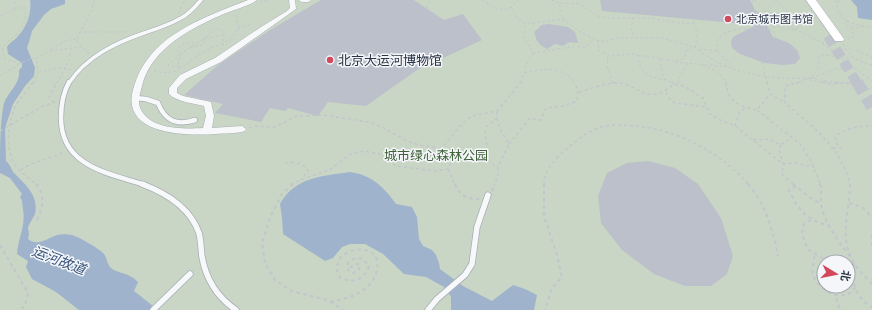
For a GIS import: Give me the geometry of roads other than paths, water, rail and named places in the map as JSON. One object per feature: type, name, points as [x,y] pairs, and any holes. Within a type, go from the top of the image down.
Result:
[{"type":"main road","points":[[802,0],[825,40]]},
{"type":"main road","points":[[811,0],[841,40]]},
{"type":"street","points":[[207,130],[210,116],[208,104],[181,98],[173,94],[173,88],[183,77],[218,60],[263,28],[289,12],[293,9],[292,0]]},
{"type":"street","points":[[302,0],[308,0]]},
{"type":"street","points":[[242,129],[185,131],[160,127],[142,118],[134,104],[136,88],[146,67],[155,55],[172,39],[210,17],[255,1]]},
{"type":"lane","points":[[201,0],[185,15],[128,39],[96,56],[78,71],[71,80],[63,100],[61,124],[64,140],[88,166],[136,182],[161,193],[179,204],[192,220],[199,234],[204,267],[215,292],[228,306],[236,310]]},
{"type":"lane","points":[[135,98],[146,98],[158,103],[161,112],[168,120],[178,122],[195,120]]},
{"type":"lane","points":[[428,310],[442,295],[458,283],[470,268],[479,222],[488,195]]},
{"type":"lane","points":[[153,310],[190,274]]},
{"type":"water","name":"运河故道","points":[[30,0],[65,0],[65,4],[51,9],[44,15],[32,31],[27,48],[35,68],[34,76],[13,104],[5,128],[6,161],[31,191],[35,202],[35,214],[28,228],[28,239],[39,242],[60,234],[67,234],[84,241],[104,254],[111,268],[135,279],[138,282],[134,291],[158,310],[79,310],[56,292],[32,279],[26,267],[28,261],[17,254],[24,215],[22,200],[20,197],[22,194],[10,178],[0,173],[0,147],[4,103],[18,79],[19,70],[22,67],[22,63],[8,54],[7,47],[17,37],[26,24],[30,9]]},
{"type":"water","points":[[851,0],[872,0],[872,20],[858,18],[857,7]]},
{"type":"water","points":[[350,172],[365,176],[377,183],[387,192],[396,204],[412,207],[417,217],[419,239],[423,246],[432,250],[436,255],[440,269],[463,286],[492,301],[513,285],[525,289],[537,295],[534,310],[451,310],[451,297],[444,287],[426,277],[404,274],[383,254],[365,244],[350,244],[342,247],[333,258],[325,261],[283,234],[280,204],[293,188],[310,179]]},
{"type":"tunnel","points":[[828,36],[857,83]]},
{"type":"tunnel","points":[[857,82],[872,107]]},
{"type":"place","name":"北京城市图书馆","points":[[728,19]]},
{"type":"place","name":"北京大运河博物馆","points":[[330,60]]},
{"type":"park label","name":"城市绿心森林公园","points":[[436,155]]}]
